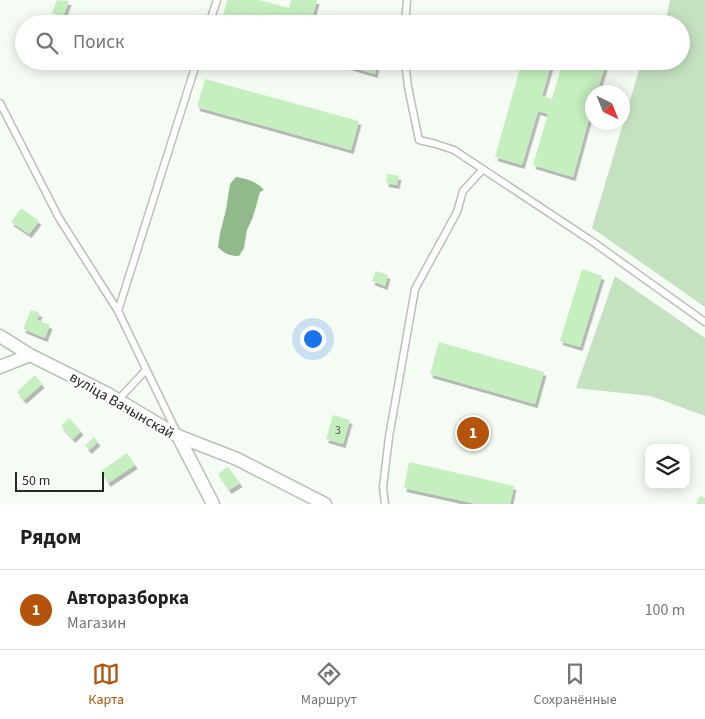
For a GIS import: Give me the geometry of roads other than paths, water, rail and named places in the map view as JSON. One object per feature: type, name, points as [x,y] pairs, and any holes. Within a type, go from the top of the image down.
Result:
[{"type":"street","name":"вуліца Вачынскай","points":[[0,336],[30,354],[118,400],[178,436],[213,504]]},
{"type":"street","points":[[0,367],[30,354]]},
{"type":"street","points":[[178,436],[237,459],[325,504]]},
{"type":"lane","points":[[212,15],[216,0]]},
{"type":"lane","points":[[405,15],[406,0]]},
{"type":"lane","points":[[118,312],[194,70]]},
{"type":"lane","points":[[406,70],[419,140],[454,150],[593,242],[705,322]]},
{"type":"lane","points":[[0,103],[59,218],[118,312],[178,436]]},
{"type":"lane","points":[[384,504],[383,487],[389,437],[415,289],[458,212],[464,191],[483,169]]},
{"type":"lane","points":[[118,400],[146,370]]},
{"type":"place","name":"Авторазборка","points":[[473,433]]}]
